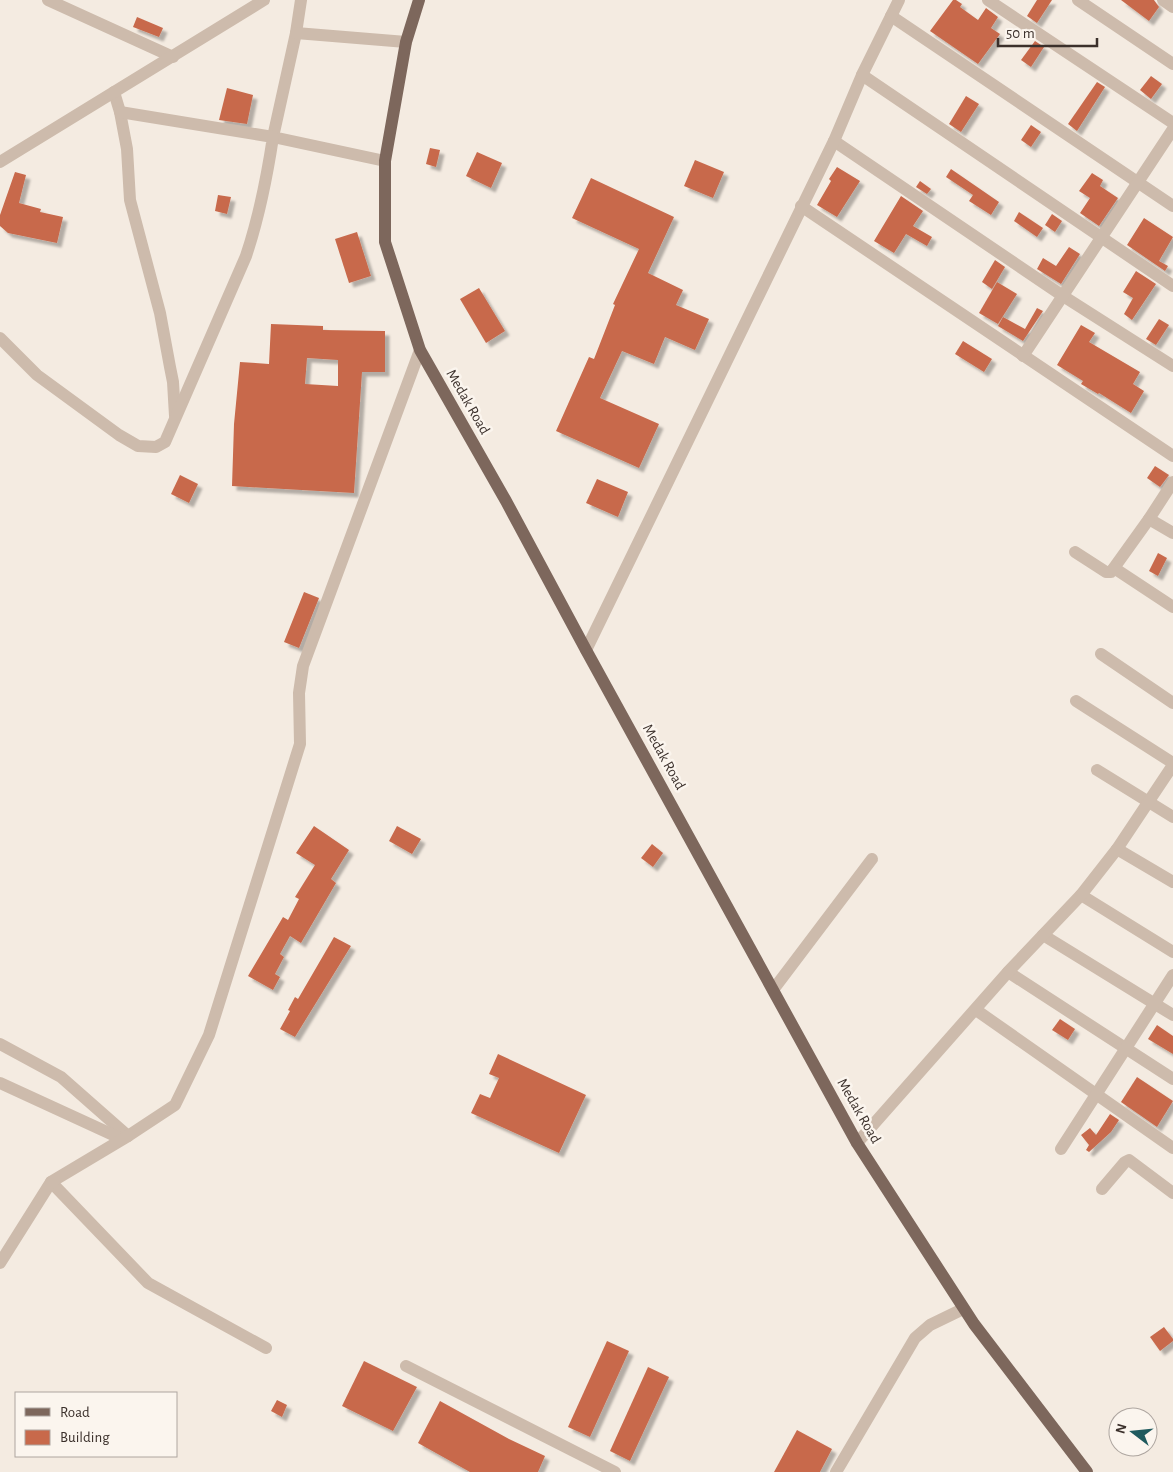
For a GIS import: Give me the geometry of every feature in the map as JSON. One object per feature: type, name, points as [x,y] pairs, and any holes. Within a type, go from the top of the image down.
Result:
[{"type":"main road","name":"Medak Road","points":[[419,0],[406,42],[386,161],[385,242],[420,350],[506,501],[857,1143],[963,1308],[991,1348],[1087,1472]]},
{"type":"street","points":[[48,0],[173,57]]},
{"type":"street","points":[[0,162],[264,0]]},
{"type":"street","points":[[0,338],[37,375],[119,435],[138,446],[156,447],[165,442],[246,256],[254,231],[296,33],[301,0]]},
{"type":"street","points":[[586,650],[834,141],[862,75],[899,0]]},
{"type":"street","points":[[988,0],[1173,123]]},
{"type":"street","points":[[1078,0],[1173,64]]},
{"type":"street","points":[[1163,0],[1173,7]]},
{"type":"street","points":[[891,16],[1173,206]]},
{"type":"street","points":[[296,33],[406,42]]},
{"type":"street","points":[[862,75],[1173,286]]},
{"type":"street","points":[[114,92],[127,149],[130,200],[160,313],[173,382],[175,419]]},
{"type":"street","points":[[120,112],[273,137],[386,161]]},
{"type":"street","points":[[1023,356],[1173,130]]},
{"type":"street","points":[[834,141],[1062,296],[1173,366]]},
{"type":"street","points":[[801,206],[1173,456]]},
{"type":"street","points":[[0,1263],[5,1244],[51,1182],[125,1138],[175,1105],[209,1035],[300,744],[299,693],[303,666],[420,350]]},
{"type":"street","points":[[1075,552],[1106,572],[1111,572],[1173,482]]},
{"type":"street","points":[[1149,519],[1173,533]]},
{"type":"street","points":[[1114,568],[1173,607]]},
{"type":"street","points":[[1101,654],[1173,703]]},
{"type":"street","points":[[857,1143],[1008,972],[1081,895],[1117,849],[1173,764],[1076,701]]},
{"type":"street","points":[[1097,770],[1173,817]]},
{"type":"street","points":[[1117,849],[1173,882]]},
{"type":"street","points":[[773,990],[872,859]]},
{"type":"street","points":[[1081,895],[1173,952]]},
{"type":"street","points":[[1043,935],[1173,1015]]},
{"type":"street","points":[[1008,972],[1173,1079]]},
{"type":"street","points":[[1061,1149],[1173,975]]},
{"type":"street","points":[[976,1010],[1173,1148]]},
{"type":"street","points":[[0,1044],[61,1077],[125,1138]]},
{"type":"street","points":[[0,1084],[125,1138]]},
{"type":"street","points":[[1102,1189],[1125,1162],[1129,1160],[1171,1187]]},
{"type":"street","points":[[51,1182],[148,1283],[266,1348]]},
{"type":"street","points":[[836,1472],[915,1338],[930,1325],[963,1308]]},
{"type":"street","points":[[406,1366],[615,1472]]},
{"type":"building","points":[[953,0],[962,4],[960,7],[978,20],[986,8],[998,17],[991,28],[1000,34],[978,64],[930,31]]},
{"type":"building","points":[[1037,0],[1052,0],[1037,23],[1027,16]]},
{"type":"building","points":[[1121,0],[1154,0],[1159,7],[1149,21]]},
{"type":"building","points":[[137,17],[163,28],[159,37],[133,27]]},
{"type":"building","points":[[1035,41],[1044,47],[1031,67],[1021,60]]},
{"type":"building","points":[[1151,76],[1162,84],[1151,99],[1140,90]]},
{"type":"building","points":[[1097,82],[1105,87],[1077,131],[1068,124]]},
{"type":"building","points":[[227,88],[253,95],[247,124],[219,120]]},
{"type":"building","points":[[966,96],[979,104],[961,132],[949,124]]},
{"type":"building","points":[[1031,125],[1041,132],[1031,147],[1021,140]]},
{"type":"building","points":[[430,148],[440,150],[436,167],[426,164]]},
{"type":"building","points":[[477,152],[502,163],[491,188],[466,176]]},
{"type":"building","points":[[695,160],[724,172],[713,198],[684,186]]},
{"type":"building","points":[[837,167],[860,181],[837,217],[817,205]]},
{"type":"building","points":[[951,169],[999,202],[991,215],[969,201],[973,195],[946,177]]},
{"type":"building","points":[[15,172],[26,175],[19,203],[41,209],[40,212],[63,217],[57,243],[8,233],[0,226],[0,215]]},
{"type":"building","points":[[1092,173],[1103,180],[1100,186],[1118,198],[1099,226],[1080,213],[1090,198],[1079,191]]},
{"type":"building","points":[[591,178],[674,217],[648,273],[683,290],[676,305],[709,319],[695,350],[665,337],[654,364],[622,351],[600,398],[659,424],[639,468],[556,431],[589,357],[594,359],[615,305],[613,304],[639,249],[572,218]]},
{"type":"building","points":[[920,181],[931,189],[927,194],[916,187]]},
{"type":"building","points":[[218,195],[231,197],[227,214],[215,211]]},
{"type":"building","points":[[901,196],[923,211],[913,226],[932,237],[927,246],[906,234],[894,253],[874,241]]},
{"type":"building","points":[[1019,212],[1043,228],[1037,237],[1014,221]]},
{"type":"building","points":[[1052,214],[1062,221],[1055,232],[1045,225]]},
{"type":"building","points":[[1144,218],[1173,237],[1159,261],[1168,266],[1165,271],[1127,245]]},
{"type":"building","points":[[357,232],[371,276],[349,283],[335,239]]},
{"type":"building","points":[[1069,247],[1080,254],[1061,284],[1037,269],[1043,258],[1056,266]]},
{"type":"building","points":[[995,260],[1005,267],[992,289],[982,282]]},
{"type":"building","points":[[1136,271],[1156,284],[1132,320],[1124,314],[1133,298],[1123,292]]},
{"type":"building","points":[[997,282],[1017,294],[998,324],[979,313]]},
{"type":"building","points":[[479,288],[505,331],[486,343],[460,299]]},
{"type":"building","points":[[1037,308],[1043,311],[1023,341],[998,326],[1003,317],[1025,329]]},
{"type":"building","points":[[1159,319],[1169,325],[1156,345],[1146,339]]},
{"type":"building","points":[[271,324],[323,326],[323,330],[385,331],[385,372],[362,372],[354,493],[232,486],[234,424],[240,362],[269,364]],"holes":[[[307,358],[338,360],[338,386],[305,384]]]},
{"type":"building","points":[[1081,325],[1095,333],[1089,342],[1140,372],[1133,384],[1144,391],[1131,413],[1081,384],[1083,381],[1057,365]]},
{"type":"building","points":[[963,341],[992,359],[984,372],[955,354]]},
{"type":"building","points":[[1155,466],[1169,475],[1160,487],[1147,478]]},
{"type":"building","points":[[180,475],[198,484],[189,503],[171,494]]},
{"type":"building","points":[[597,479],[628,492],[618,517],[586,503]]},
{"type":"building","points":[[1158,553],[1167,558],[1158,576],[1149,571]]},
{"type":"building","points":[[304,592],[319,598],[299,648],[284,642]]},
{"type":"building","points":[[314,826],[349,850],[331,879],[336,883],[301,943],[290,936],[280,954],[284,957],[275,974],[280,977],[273,990],[248,976],[283,917],[288,920],[299,899],[295,897],[315,865],[296,853]]},
{"type":"building","points":[[397,826],[421,839],[412,854],[389,841]]},
{"type":"building","points":[[652,844],[663,853],[653,867],[641,858]]},
{"type":"building","points":[[334,937],[351,946],[295,1037],[280,1029],[295,997],[298,999]]},
{"type":"building","points":[[1060,1019],[1075,1029],[1068,1040],[1052,1030]]},
{"type":"building","points":[[1157,1025],[1173,1036],[1173,1054],[1148,1039]]},
{"type":"building","points":[[498,1054],[586,1095],[559,1153],[471,1113],[480,1094],[490,1098],[499,1078],[489,1074]]},
{"type":"building","points":[[1137,1077],[1173,1101],[1157,1127],[1121,1102]]},
{"type":"building","points":[[1110,1114],[1119,1120],[1111,1132],[1089,1152],[1086,1150],[1089,1145],[1081,1135],[1090,1128],[1096,1135]]},
{"type":"building","points":[[1164,1327],[1173,1341],[1160,1351],[1150,1337]]},
{"type":"building","points":[[607,1341],[629,1351],[590,1437],[568,1427]]},
{"type":"building","points":[[364,1361],[417,1387],[393,1431],[342,1406]]},
{"type":"building","points":[[648,1367],[669,1377],[630,1461],[610,1451]]},
{"type":"building","points":[[277,1400],[287,1405],[282,1417],[271,1411]]},
{"type":"building","points":[[440,1401],[509,1439],[545,1456],[538,1472],[470,1472],[418,1443]]},
{"type":"building","points":[[797,1430],[832,1449],[820,1472],[774,1472]]}]
